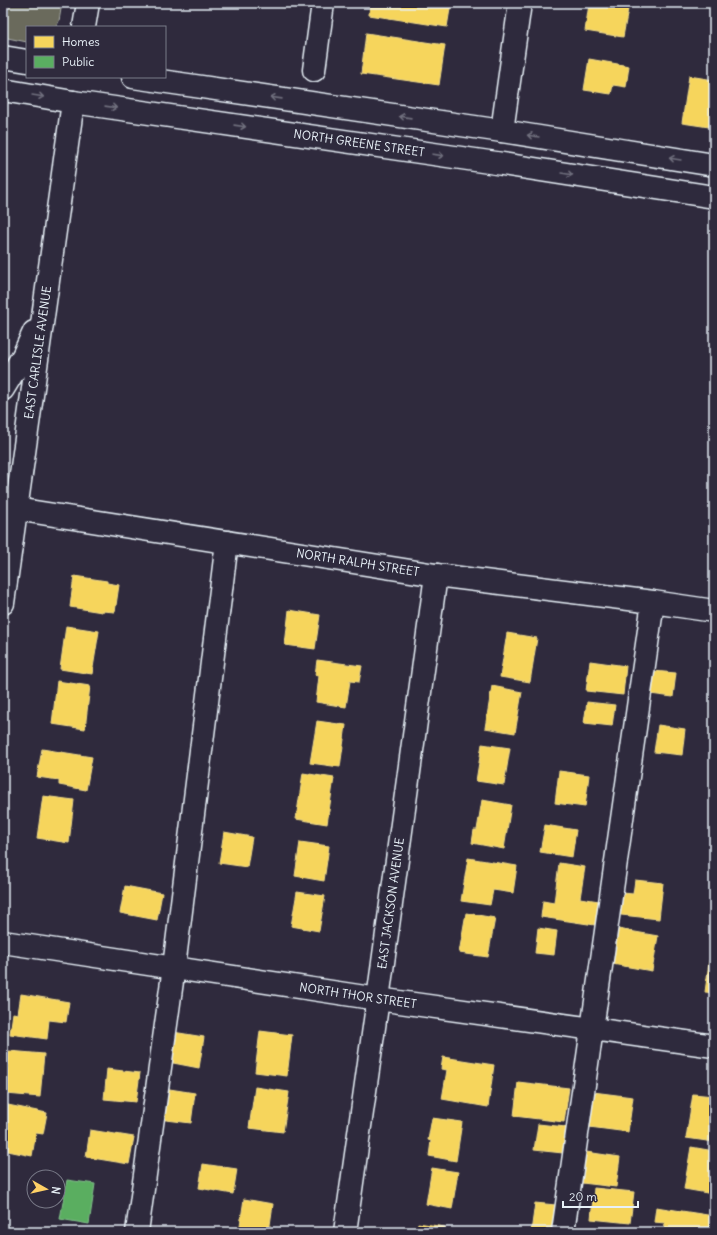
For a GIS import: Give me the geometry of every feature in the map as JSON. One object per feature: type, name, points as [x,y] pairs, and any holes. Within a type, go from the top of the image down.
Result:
[{"type":"street","points":[[84,26],[88,3]]},
{"type":"street","points":[[314,70],[323,3]]},
{"type":"street","points":[[502,131],[520,3]]},
{"type":"street","points":[[3,57],[26,61]]},
{"type":"street","points":[[140,78],[502,131],[714,165]]},
{"type":"street","name":"NORTH GREENE STREET","points":[[3,90],[73,102],[496,163],[714,197]]},
{"type":"street","name":"EAST CARLISLE AVENUE","points":[[3,603],[10,508],[44,311],[73,102]]},
{"type":"street","points":[[3,389],[23,356],[44,311]]},
{"type":"street","name":"NORTH RALPH STREET","points":[[10,508],[436,575],[653,602],[714,612]]},
{"type":"street","points":[[137,1232],[174,967],[227,542]]},
{"type":"street","name":"EAST JACKSON AVENUE","points":[[345,1232],[436,575]]},
{"type":"street","points":[[564,1232],[653,602]]},
{"type":"street","name":"NORTH THOR STREET","points":[[3,942],[378,999],[714,1046]]},
{"type":"green space","points":[[3,3],[62,3],[59,21],[56,26],[26,26],[26,42],[3,37]]},
{"type":"building: Homes","points":[[259,3],[285,3],[284,7]]},
{"type":"building: Homes","points":[[370,3],[451,3],[447,27],[369,15]]},
{"type":"building: Homes","points":[[589,4],[628,9],[623,37],[585,31]]},
{"type":"building: Homes","points":[[366,33],[445,45],[439,85],[361,74]]},
{"type":"building: Homes","points":[[589,59],[629,66],[626,87],[613,85],[611,94],[584,90]]},
{"type":"building: Homes","points":[[689,76],[714,80],[714,92],[709,127],[682,123]]},
{"type":"building: Homes","points":[[74,576],[107,581],[107,583],[119,585],[115,612],[102,612],[70,607]]},
{"type":"building: Homes","points":[[289,610],[320,615],[315,649],[285,645]]},
{"type":"building: Homes","points":[[66,626],[99,631],[92,674],[60,669]]},
{"type":"building: Homes","points":[[507,633],[537,638],[530,682],[500,677]]},
{"type":"building: Homes","points":[[317,660],[362,666],[359,682],[350,681],[346,707],[316,702],[319,676],[315,675]]},
{"type":"building: Homes","points":[[590,661],[626,666],[623,695],[586,691]]},
{"type":"building: Homes","points":[[653,671],[676,673],[673,697],[650,694]]},
{"type":"building: Homes","points":[[57,681],[90,686],[85,729],[52,724]]},
{"type":"building: Homes","points":[[492,686],[522,692],[515,733],[485,728]]},
{"type":"building: Homes","points":[[587,702],[615,705],[612,726],[584,723]]},
{"type":"building: Homes","points":[[317,721],[346,725],[340,767],[310,763]]},
{"type":"building: Homes","points":[[658,725],[685,729],[682,755],[654,752]]},
{"type":"building: Homes","points":[[482,744],[510,748],[504,785],[476,781]]},
{"type":"building: Homes","points":[[42,749],[92,757],[86,790],[59,785],[59,780],[37,777]]},
{"type":"building: Homes","points":[[559,771],[589,775],[585,807],[555,803]]},
{"type":"building: Homes","points":[[303,773],[334,778],[327,824],[296,819]]},
{"type":"building: Homes","points":[[43,796],[74,800],[69,843],[37,838]]},
{"type":"building: Homes","points":[[482,800],[511,805],[504,849],[472,843],[474,830],[477,830]]},
{"type":"building: Homes","points":[[545,825],[576,830],[572,857],[540,852]]},
{"type":"building: Homes","points":[[224,832],[252,837],[247,867],[219,863]]},
{"type":"building: Homes","points":[[300,842],[329,846],[324,881],[295,876]]},
{"type":"building: Homes","points":[[468,858],[517,866],[513,893],[493,890],[490,905],[461,901]]},
{"type":"building: Homes","points":[[559,863],[585,867],[580,898],[599,901],[595,925],[541,917],[543,901],[554,903]]},
{"type":"building: Homes","points":[[635,880],[663,883],[659,919],[621,915],[623,893],[633,894]]},
{"type":"building: Homes","points":[[125,886],[162,893],[157,920],[120,913]]},
{"type":"building: Homes","points":[[297,892],[325,896],[319,931],[291,926]]},
{"type":"building: Homes","points":[[466,913],[495,918],[488,957],[459,953]]},
{"type":"building: Homes","points":[[538,928],[557,931],[554,955],[535,953]]},
{"type":"building: Homes","points":[[618,929],[658,936],[652,971],[612,964]]},
{"type":"building: Homes","points":[[711,948],[714,949],[714,993],[705,992]]},
{"type":"building: Homes","points":[[21,994],[69,1002],[66,1022],[49,1020],[47,1039],[10,1034],[13,1013],[18,1014]]},
{"type":"building: Homes","points":[[260,1031],[292,1035],[287,1076],[255,1072]]},
{"type":"building: Homes","points":[[173,1032],[204,1037],[199,1068],[168,1062]]},
{"type":"building: Homes","points":[[9,1051],[44,1054],[40,1097],[6,1094]]},
{"type":"building: Homes","points":[[443,1057],[494,1065],[488,1107],[442,1099],[447,1070],[441,1069]]},
{"type":"building: Homes","points":[[107,1069],[140,1073],[136,1102],[104,1099]]},
{"type":"building: Homes","points":[[518,1082],[569,1088],[564,1122],[514,1116]]},
{"type":"building: Homes","points":[[255,1087],[289,1092],[283,1132],[249,1128]]},
{"type":"building: Homes","points":[[163,1088],[195,1093],[191,1123],[158,1119]]},
{"type":"building: Homes","points":[[593,1092],[633,1097],[628,1132],[589,1127]]},
{"type":"building: Homes","points":[[693,1094],[714,1096],[714,1142],[686,1138]]},
{"type":"building: Homes","points":[[3,1104],[47,1113],[43,1134],[36,1133],[32,1156],[3,1150]]},
{"type":"building: Homes","points":[[432,1118],[462,1122],[456,1161],[429,1156],[431,1141],[428,1140]]},
{"type":"building: Homes","points":[[538,1124],[566,1127],[563,1153],[534,1150]]},
{"type":"building: Homes","points":[[90,1130],[134,1137],[129,1164],[86,1157]]},
{"type":"building: Homes","points":[[691,1147],[714,1151],[713,1194],[684,1189]]},
{"type":"building: Homes","points":[[586,1152],[620,1157],[616,1187],[582,1183]]},
{"type":"building: Homes","points":[[203,1164],[237,1169],[233,1194],[199,1188]]},
{"type":"building: Homes","points":[[432,1168],[458,1172],[452,1209],[426,1204]]},
{"type":"building: Homes","points":[[594,1188],[634,1192],[630,1223],[591,1219]]},
{"type":"building: Homes","points":[[244,1199],[273,1204],[269,1232],[239,1232]]},
{"type":"building: Homes","points":[[535,1203],[556,1205],[553,1232],[531,1232]]},
{"type":"building: Homes","points":[[656,1207],[714,1216],[714,1232],[664,1232],[665,1223],[654,1222]]},
{"type":"building: Homes","points":[[418,1223],[445,1227],[444,1232],[416,1232]]},
{"type":"building: Public","points":[[67,1180],[95,1184],[89,1224],[60,1219],[62,1209],[66,1209]]}]
